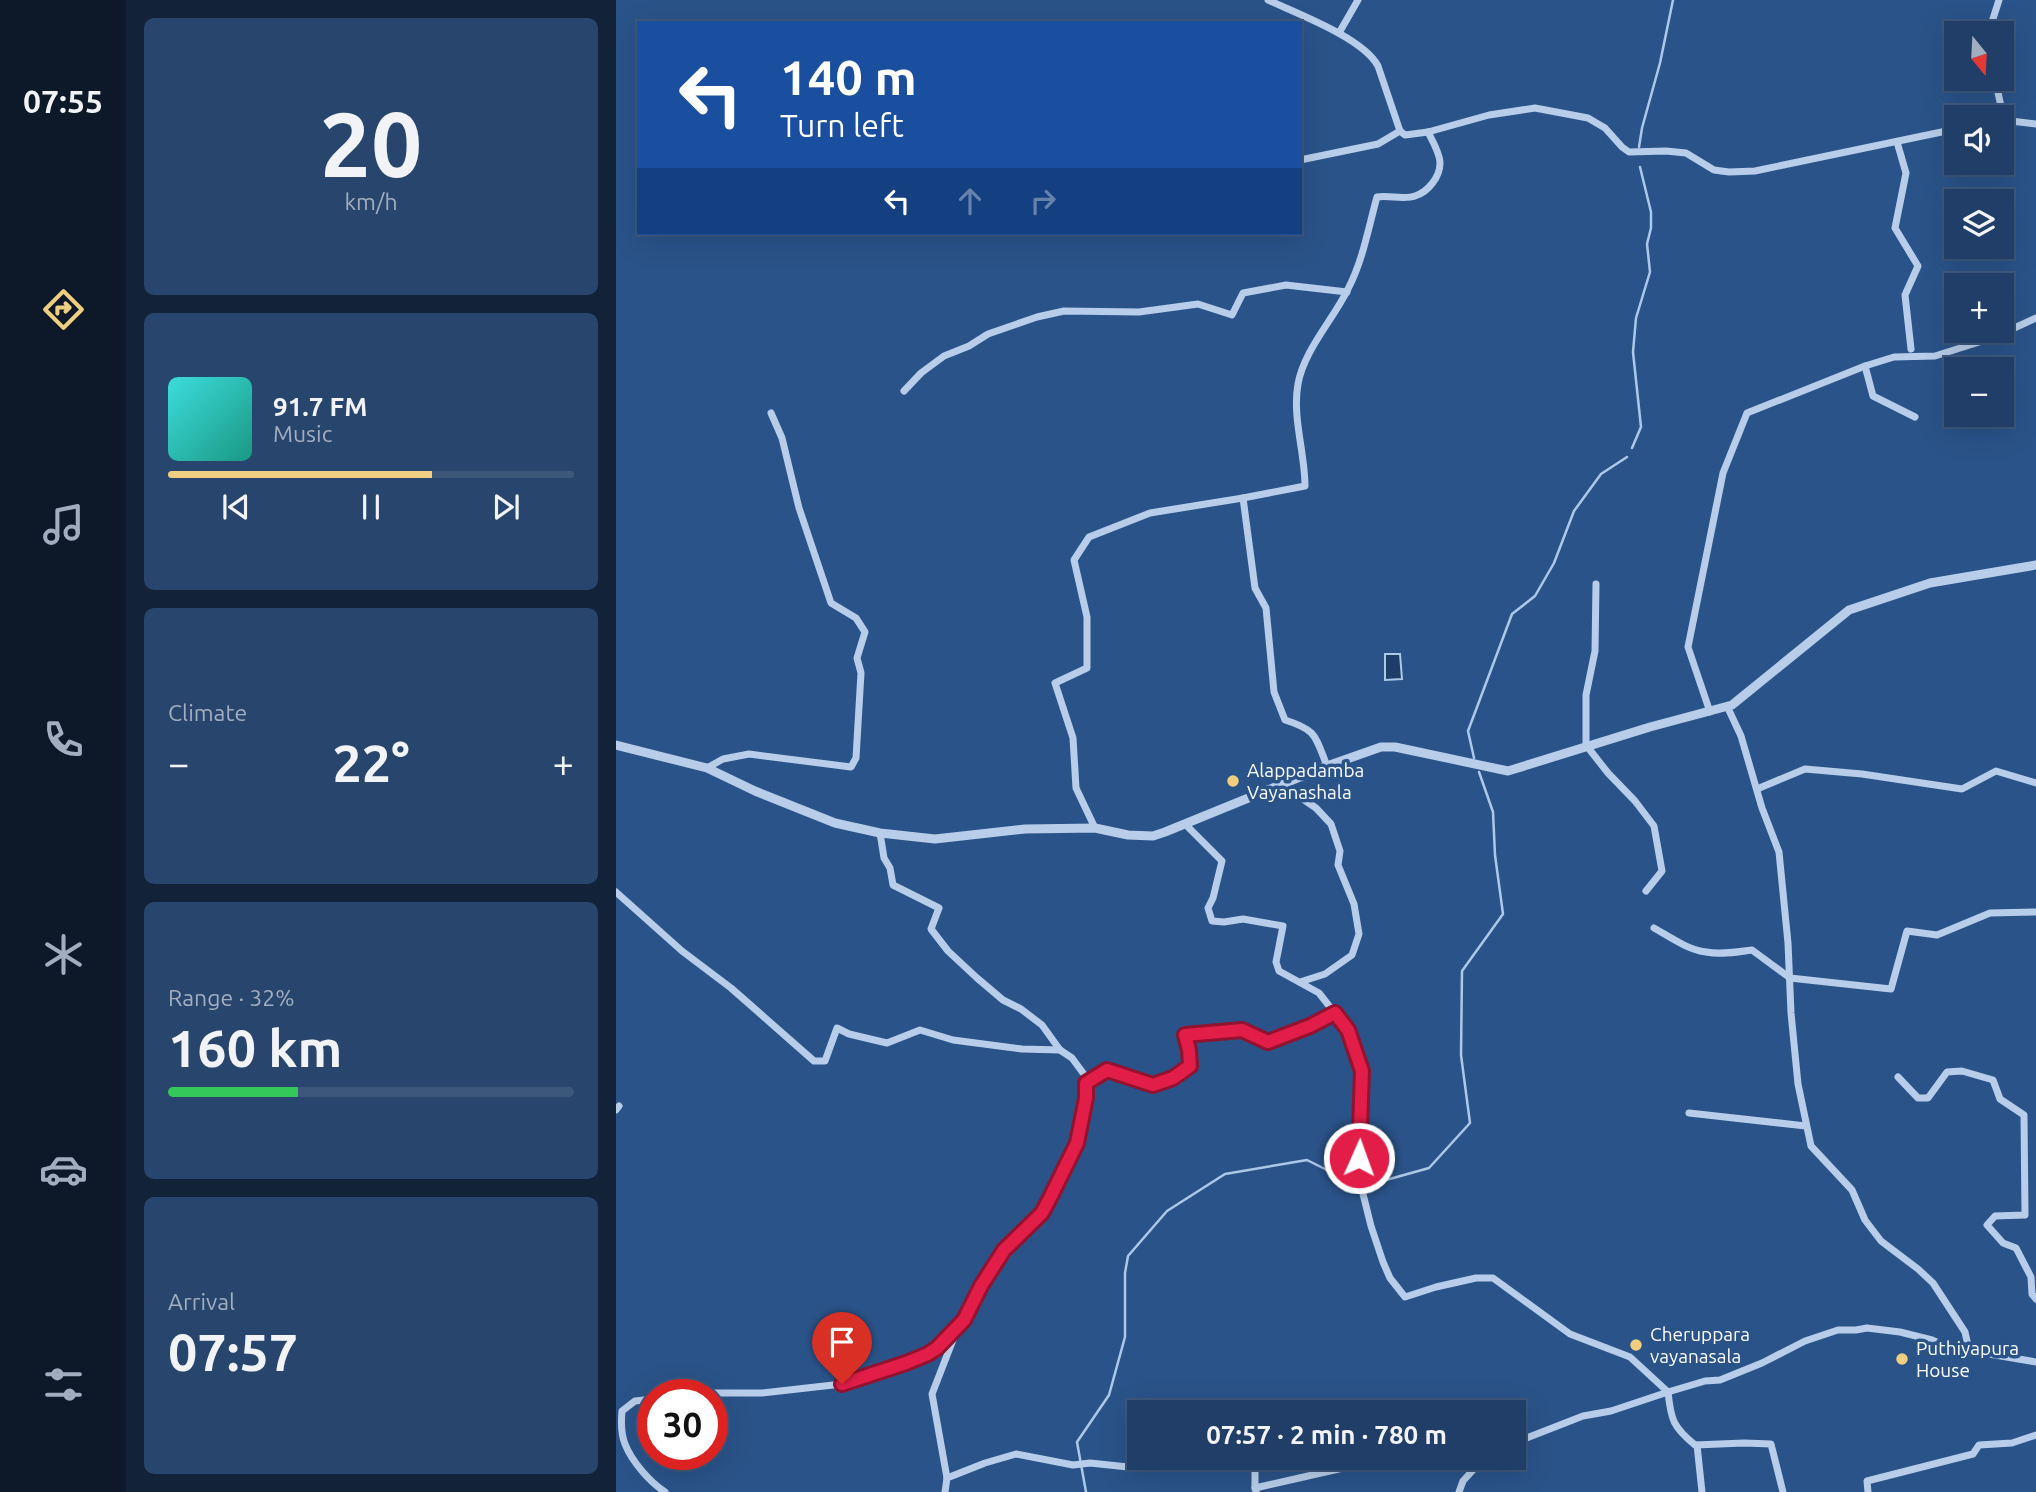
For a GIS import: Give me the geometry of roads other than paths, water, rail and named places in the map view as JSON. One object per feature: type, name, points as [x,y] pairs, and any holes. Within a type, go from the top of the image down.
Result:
[{"type":"street","points":[[1268,0],[1339,33],[1373,57],[1400,131],[1405,135],[1428,132],[1489,115],[1535,108],[1588,118],[1605,128],[1629,152],[1666,150],[1686,153],[1714,170],[1728,172],[1755,171],[1944,132]]},
{"type":"street","points":[[1339,33],[1358,0]]},
{"type":"street","points":[[1992,21],[1999,0]]},
{"type":"street","points":[[2014,121],[2036,124]]},
{"type":"street","points":[[1302,160],[1378,144],[1400,131]]},
{"type":"street","points":[[1095,828],[1076,788],[1073,738],[1055,683],[1087,668],[1087,617],[1074,560],[1089,537],[1150,513],[1305,486],[1296,407],[1298,383],[1311,352],[1347,292],[1361,261],[1377,197],[1414,197],[1429,188],[1436,178],[1440,162],[1428,132]]},
{"type":"street","points":[[1896,142],[1906,173],[1895,228],[1918,266],[1905,295],[1911,349]]},
{"type":"street","points":[[904,391],[921,373],[944,356],[988,334],[1037,317],[1064,311],[1139,312],[1198,304],[1232,315],[1243,293],[1286,285],[1347,292]]},
{"type":"street","points":[[1710,712],[1688,648],[1723,473],[1747,413],[1865,366],[1894,357],[1935,356],[1995,337],[2036,318]]},
{"type":"street","points":[[1865,366],[1873,396],[1915,417]]},
{"type":"street","points":[[707,768],[723,759],[748,754],[851,767],[856,758],[862,673],[857,658],[865,632],[856,618],[831,603],[799,508],[782,438],[771,413]]},
{"type":"street","points":[[1243,498],[1255,588],[1266,608],[1274,692],[1284,720],[1303,725],[1314,733],[1326,766]]},
{"type":"street","points":[[616,745],[707,768],[755,791],[835,823],[880,833],[935,839],[1025,829],[1095,828],[1128,835],[1153,836],[1326,766],[1381,747],[1395,747],[1508,771],[1586,745],[1710,712],[1732,705],[1849,610],[1930,583],[2036,565]]},
{"type":"street","points":[[1596,584],[1595,651],[1586,695],[1586,745],[1654,826],[1662,871],[1646,891]]},
{"type":"street","points":[[1727,706],[1741,736],[1779,852],[1798,1084],[1811,1146],[1852,1190],[1868,1226],[1881,1241],[1933,1283],[1965,1332],[1969,1350]]},
{"type":"street","points":[[1757,789],[1805,769],[1862,774],[1962,789],[1996,771],[2036,783]]},
{"type":"street","points":[[1281,785],[1316,808],[1331,824],[1339,851],[1338,865],[1354,904],[1359,934],[1352,955],[1325,974],[1300,982]]},
{"type":"street","points":[[1185,824],[1222,861],[1208,908],[1212,921],[1243,919],[1283,926],[1276,962],[1279,971],[1319,993],[1348,1030],[1362,1071],[1360,1182],[1371,1226],[1390,1278],[1405,1297],[1476,1278],[1493,1278],[1570,1334],[1630,1357],[1668,1392],[1677,1431],[1697,1445],[1771,1444],[1783,1492]]},
{"type":"street","points":[[728,1393],[762,1393],[842,1384],[906,1363],[937,1348],[964,1320],[981,1286],[1004,1250],[1042,1213],[1077,1143],[1086,1098],[1086,1077],[1072,1058],[1060,1051],[1042,1025],[1021,1009],[1003,1000],[948,951],[931,929],[939,908],[893,885],[890,868],[884,858],[880,833]]},
{"type":"street","points":[[616,892],[814,1061],[825,1061],[836,1028],[887,1043],[920,1030],[953,1040],[1060,1051]]},
{"type":"street","points":[[1654,928],[1684,945],[1706,952],[1752,950],[1790,978],[1891,989],[1907,930],[1937,935],[1990,913],[2036,912]]},
{"type":"street","points":[[1086,1083],[1107,1070],[1153,1085],[1173,1078],[1190,1066],[1185,1035],[1242,1030],[1268,1042],[1335,1013]]},
{"type":"street","points":[[1898,1077],[1918,1098],[1928,1098],[1947,1072],[1962,1071],[1993,1080],[2000,1099],[2024,1115],[2025,1215],[1995,1216],[1987,1225],[2003,1242],[2016,1248],[2031,1277],[2032,1294],[2036,1299]]},
{"type":"street","points":[[1689,1113],[1806,1126]]},
{"type":"street","points":[[946,1492],[947,1478],[932,1394],[958,1325]]},
{"type":"street","points":[[1526,1438],[1583,1416],[1611,1411],[1705,1381],[1720,1380],[1805,1341],[1838,1330],[1867,1328],[1900,1332],[1948,1347],[2036,1362]]},
{"type":"street","points":[[637,1401],[622,1410],[621,1426],[625,1445],[637,1463]]},
{"type":"street","points":[[1868,1492],[1867,1481],[1973,1454],[1979,1446],[2012,1443],[2036,1435]]},
{"type":"street","points":[[1697,1445],[1702,1492]]},
{"type":"street","points":[[947,1478],[1017,1454],[1073,1465],[1090,1463],[1128,1467],[1161,1462],[1211,1460],[1255,1466],[1256,1490],[1338,1470]]},
{"type":"street","points":[[642,1470],[665,1492]]},
{"type":"street","points":[[1459,1492],[1463,1481],[1473,1470]]},
{"type":"water","points":[[1385,654],[1400,654],[1402,679],[1385,680]]},
{"type":"waterway","points":[[1639,147],[1673,0]]},
{"type":"waterway","points":[[1632,448],[1641,427],[1633,352],[1636,318],[1650,272],[1647,244],[1651,212],[1640,167]]},
{"type":"waterway","points":[[1474,758],[1468,731],[1512,614],[1535,596],[1554,563],[1574,511],[1601,474],[1627,457]]},
{"type":"waterway","points":[[1086,1492],[1077,1442],[1109,1395],[1125,1337],[1125,1273],[1128,1256],[1167,1211],[1225,1174],[1307,1160],[1361,1187],[1429,1168],[1470,1123],[1461,1055],[1462,971],[1503,914],[1495,855],[1493,812],[1479,772]]},
{"type":"place","name":"Alappadamba Vayanashala","points":[[1233,781]]},
{"type":"place","name":"Cheruppara vayanasala","points":[[1636,1345]]},
{"type":"place","name":"Puthiyapura House","points":[[1902,1359]]}]
